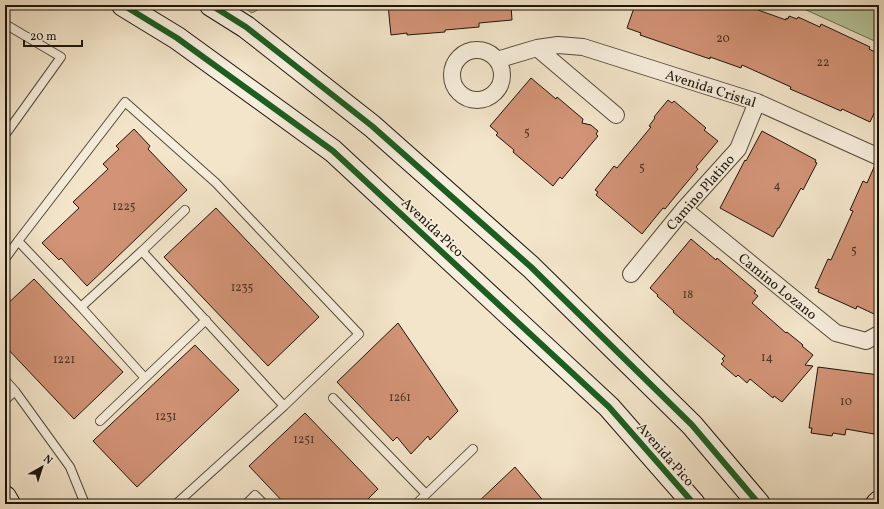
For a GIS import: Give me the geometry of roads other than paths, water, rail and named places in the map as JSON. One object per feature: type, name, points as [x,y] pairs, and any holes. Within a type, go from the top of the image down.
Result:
[{"type":"main road","name":"Avenida Pico","points":[[123,5],[177,38],[333,151],[609,407],[694,504]]},
{"type":"main road","points":[[211,5],[246,27],[372,126],[531,267],[692,425],[759,504]]},
{"type":"main road","points":[[5,497],[9,504]]},
{"type":"street","name":"Avenida Cristal","points":[[497,60],[537,48],[558,45],[583,47],[757,102],[879,157]]},
{"type":"street","points":[[537,48],[616,115]]},
{"type":"street","name":"Camino Platino","points":[[631,274],[684,209],[738,149],[757,102]]},
{"type":"street","name":"Camino Lozano","points":[[684,209],[836,333],[866,340],[879,334]]},
{"type":"lane","points":[[5,24],[61,57],[5,136]]},
{"type":"lane","points":[[5,259],[125,102],[216,183],[358,334],[284,406],[176,504]]},
{"type":"lane","points":[[81,307],[185,210]]},
{"type":"lane","points":[[18,241],[81,307],[145,378]]},
{"type":"lane","points":[[142,251],[284,406]]},
{"type":"lane","points":[[100,421],[206,320]]},
{"type":"lane","points":[[5,380],[15,391],[70,466],[85,504]]},
{"type":"lane","points":[[5,400],[15,391]]},
{"type":"lane","points":[[333,398],[426,494]]},
{"type":"lane","points":[[416,504],[473,449]]},
{"type":"lane","points":[[246,504],[255,495],[264,504]]}]
